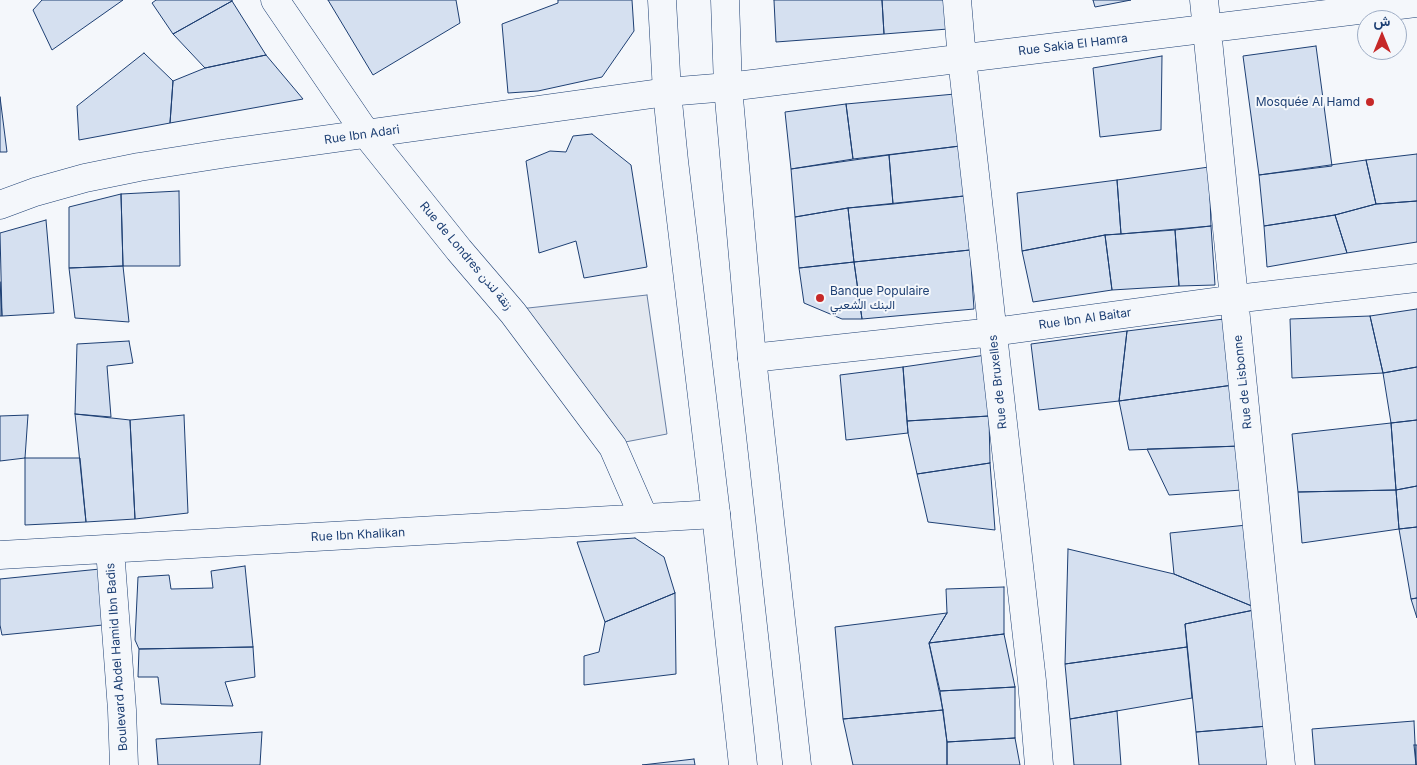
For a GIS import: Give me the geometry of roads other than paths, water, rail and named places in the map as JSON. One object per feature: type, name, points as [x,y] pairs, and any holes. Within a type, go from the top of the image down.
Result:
[{"type":"street","name":"Rue de Londres زنقة لندن","points":[[275,0],[367,135],[459,250],[513,313],[613,447],[644,518]]},
{"type":"street","points":[[662,0],[667,92],[743,765]]},
{"type":"street","points":[[725,0],[728,87],[752,358],[797,765]]},
{"type":"street","name":"Rue de Bruxelles","points":[[957,0],[992,332],[1032,681],[1039,765]]},
{"type":"street","name":"Rue de Lisbonne","points":[[1204,0],[1281,765]]},
{"type":"street","name":"Rue Sakia El Hamra","points":[[728,87],[1417,3]]},
{"type":"street","name":"Rue Ibn Adari","points":[[0,205],[35,192],[85,178],[139,167],[667,92],[728,87]]},
{"type":"street","name":"Rue Ibn Al Baitar","points":[[752,358],[992,332],[1235,299],[1417,278]]},
{"type":"street","name":"Rue Ibn Khalikan","points":[[0,555],[716,514]]},
{"type":"street","name":"Boulevard Abdel Hamid Ibn Badis","points":[[110,549],[122,701],[124,765]]},
{"type":"place","name":"Mosquée Al Hamd","points":[[1370,102]]},
{"type":"place","name":"Banque Populaire البنك الشعبي","points":[[820,298]]}]
